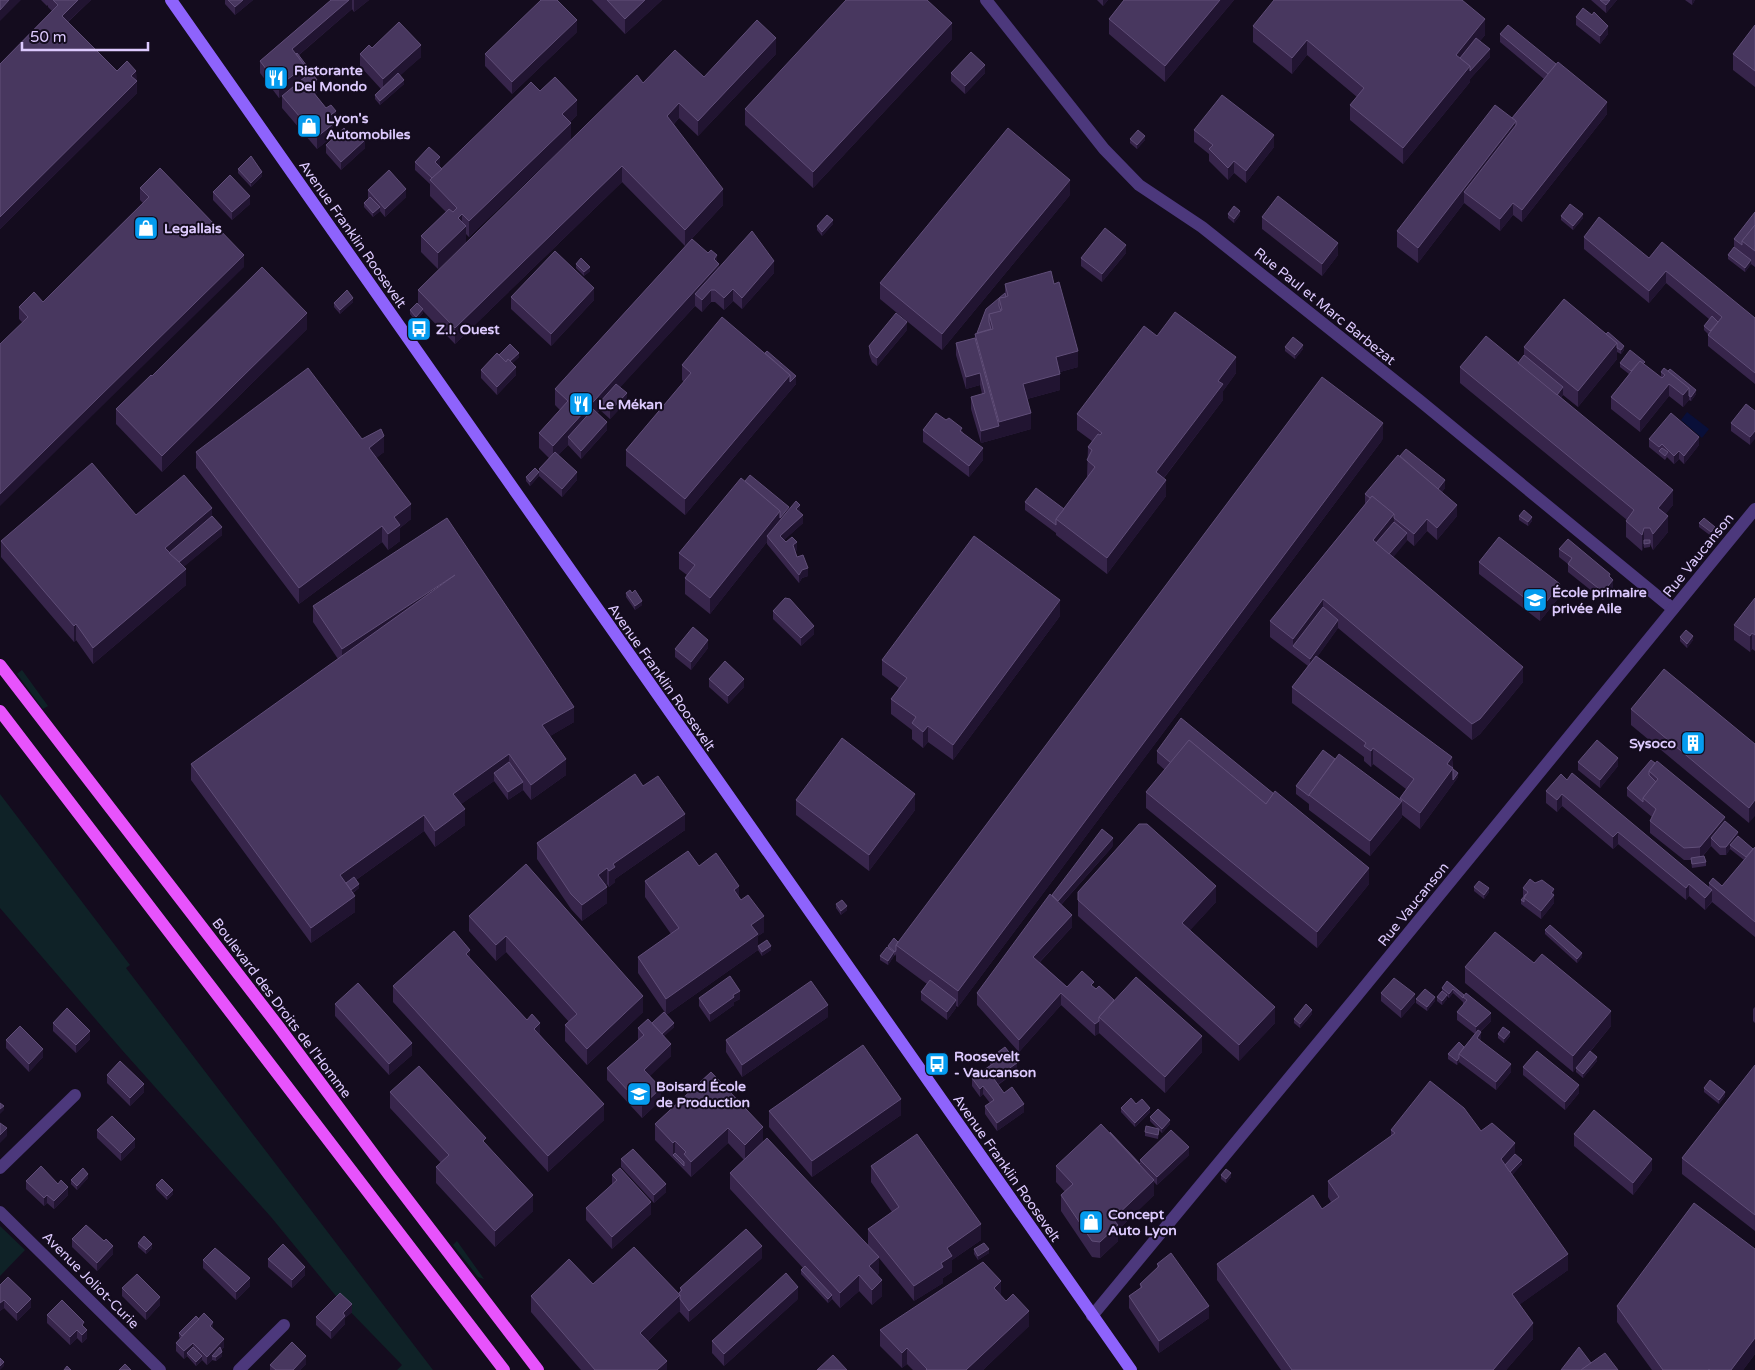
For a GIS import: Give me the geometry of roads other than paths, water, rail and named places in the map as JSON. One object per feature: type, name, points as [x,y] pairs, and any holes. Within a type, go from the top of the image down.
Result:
[{"type":"main road","name":"Boulevard des Droits de l'Homme","points":[[0,665],[279,1027],[538,1370]]},
{"type":"main road","points":[[0,711],[504,1370]]},
{"type":"street","name":"Avenue Franklin Roosevelt","points":[[171,0],[1130,1370]]},
{"type":"street","name":"Rue Paul et Marc Barbezat","points":[[986,0],[1104,149],[1135,181],[1202,226],[1411,394],[1673,609]]},
{"type":"street","name":"Rue Vaucanson","points":[[1092,1316],[1356,997],[1755,508]]},
{"type":"street","points":[[0,1168],[75,1095]]},
{"type":"street","name":"Avenue Joliot-Curie","points":[[0,1212],[160,1370]]},
{"type":"street","points":[[239,1370],[284,1325]]},
{"type":"place","name":"Ristorante Del Mondo","points":[[276,78]]},
{"type":"place","name":"Lyon's Automobiles","points":[[309,126]]},
{"type":"place","name":"Legallais","points":[[146,228]]},
{"type":"place","name":"Z.I. Ouest","points":[[419,329]]},
{"type":"place","name":"Le Mékan","points":[[581,404]]},
{"type":"place","name":"École primaire privée Aile","points":[[1535,600]]},
{"type":"place","name":"Sysoco","points":[[1693,743]]},
{"type":"place","name":"Roosevelt - Vaucanson","points":[[937,1064]]},
{"type":"place","name":"Boisard École de Production","points":[[639,1094]]},
{"type":"place","name":"Concept Auto Lyon","points":[[1091,1222]]}]
